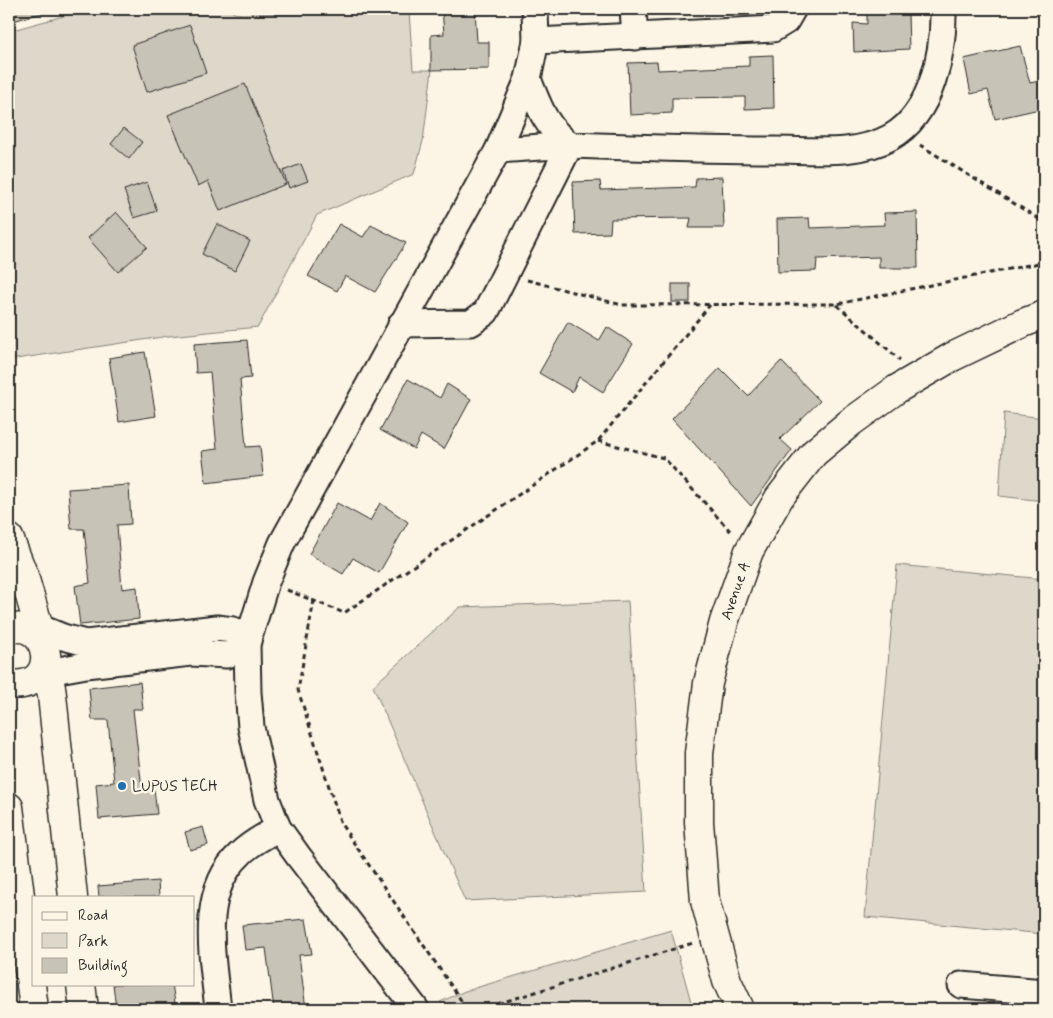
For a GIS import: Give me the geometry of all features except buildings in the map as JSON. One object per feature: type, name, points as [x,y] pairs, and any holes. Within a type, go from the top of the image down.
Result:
[{"type":"main road","name":"Avenue A","points":[[740,1009],[727,981],[705,900],[699,822],[699,753],[708,683],[724,622],[749,551],[779,498],[814,452],[851,422],[897,389],[952,357],[1044,315]]},
{"type":"main road","points":[[9,538],[24,576],[34,647],[52,696],[73,896]]},
{"type":"main road","points":[[9,684],[20,686],[30,683],[34,647]]},
{"type":"main road","points":[[9,807],[34,1009]]},
{"type":"main road","points":[[81,986],[84,1009]]},
{"type":"street","points":[[416,1009],[298,857],[278,828],[267,800],[251,727],[247,644],[266,582],[282,543],[498,150],[528,79],[536,41],[535,9]]},
{"type":"street","points":[[634,9],[635,36]]},
{"type":"street","points":[[536,41],[773,29],[786,20],[793,9]]},
{"type":"street","points":[[498,150],[570,145],[716,150],[849,150],[871,145],[892,137],[921,108],[933,80],[940,54],[944,27],[943,9]]},
{"type":"street","points":[[528,79],[547,123],[558,137],[570,145]]},
{"type":"street","points":[[401,324],[472,323],[486,312],[570,145]]},
{"type":"street","points":[[217,628],[237,617],[266,582]]},
{"type":"street","points":[[34,647],[63,637],[86,642],[217,628],[233,630],[247,644]]},
{"type":"street","points":[[34,647],[86,665],[181,654],[227,655],[241,650],[247,644]]},
{"type":"street","points":[[215,654],[236,673],[248,692]]},
{"type":"street","points":[[218,1009],[211,932],[215,899],[224,874],[240,854],[278,828]]},
{"type":"street","points":[[960,985],[1044,992]]},
{"type":"path","points":[[898,132],[1044,222]]},
{"type":"path","points":[[505,274],[622,305],[837,304],[1044,262]]},
{"type":"path","points":[[837,304],[919,377]]},
{"type":"path","points":[[266,582],[344,612],[598,441],[710,305]]},
{"type":"path","points":[[598,441],[664,458],[749,551]]},
{"type":"path","points":[[314,600],[298,690],[341,824],[466,1009]]},
{"type":"path","points":[[481,1009],[714,937]]},
{"type":"green space","points":[[89,9],[229,9],[234,13],[242,14],[409,11],[413,70],[432,70],[423,141],[414,174],[317,215],[258,327],[169,336],[9,360],[9,31]]},
{"type":"green space","points":[[1004,413],[1044,418],[1044,501],[999,496]]},
{"type":"green space","points":[[897,565],[1044,579],[1044,934],[865,917]]},
{"type":"green space","points":[[628,601],[646,892],[465,901],[373,686],[460,607]]},
{"type":"green space","points":[[671,930],[693,1009],[446,1009],[440,1002],[465,991]]},
{"type":"place","name":"LUPUS TECH","points":[[122,786]]}]
